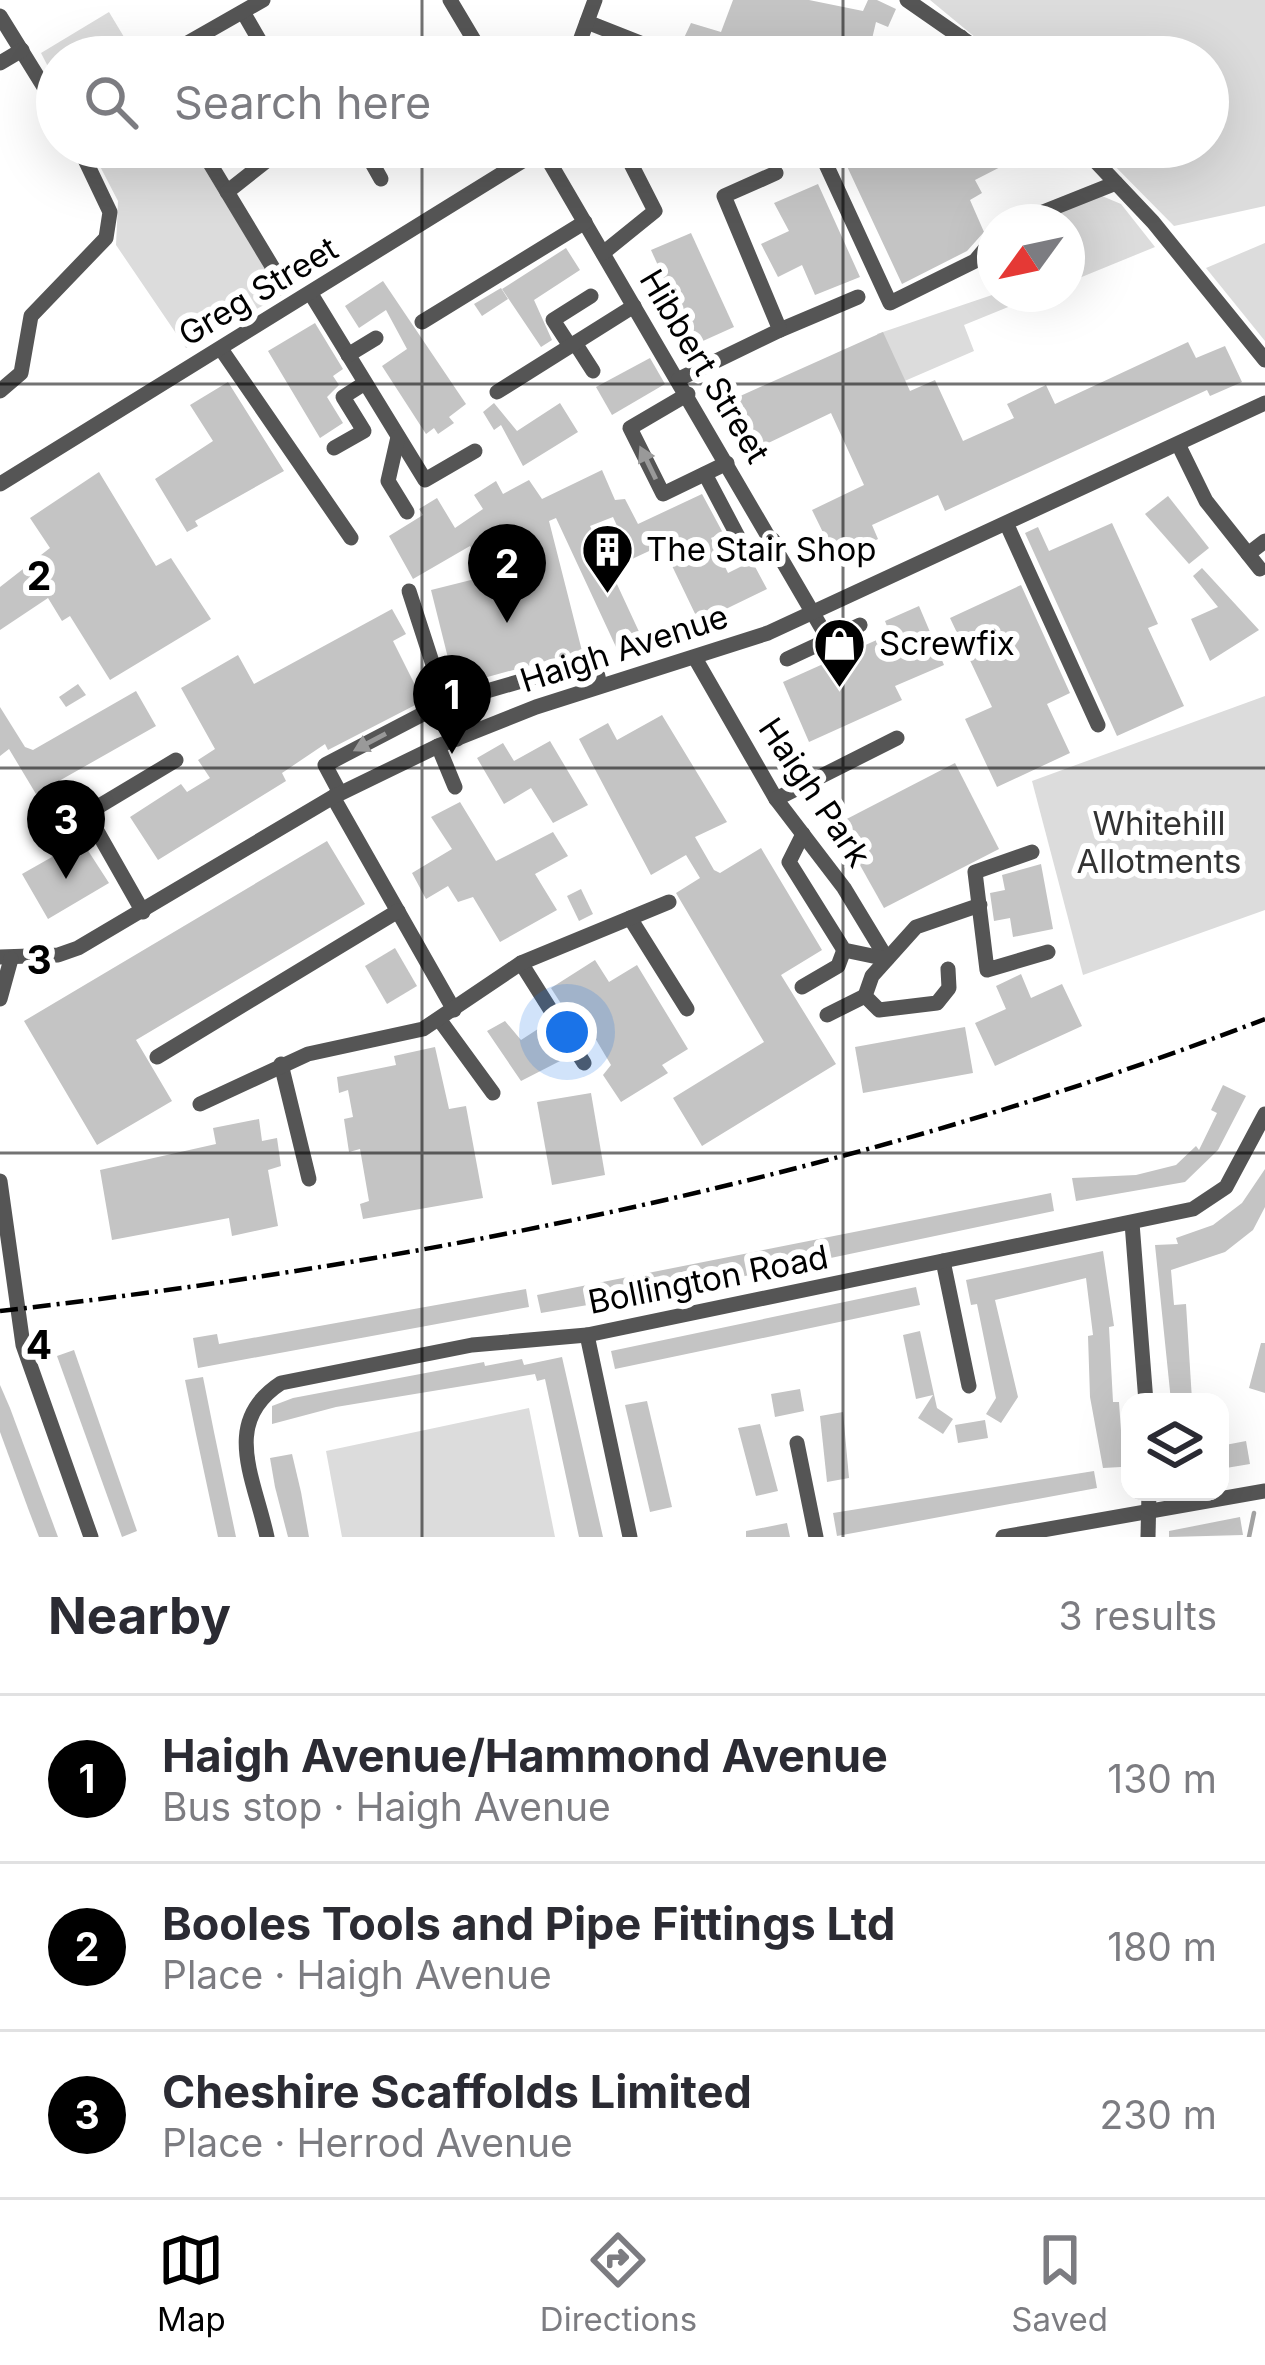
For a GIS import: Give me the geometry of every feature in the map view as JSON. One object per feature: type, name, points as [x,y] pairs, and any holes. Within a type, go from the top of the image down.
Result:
[{"type":"street","points":[[201,36],[262,0]]},
{"type":"street","points":[[450,0],[471,36]]},
{"type":"street","points":[[582,36],[596,0]]},
{"type":"street","points":[[907,0],[960,36]]},
{"type":"street","points":[[243,12],[257,36]]},
{"type":"street","points":[[0,16],[36,73]]},
{"type":"street","points":[[587,22],[622,36]]},
{"type":"street","points":[[0,63],[22,50]]},
{"type":"street","points":[[0,391],[21,373],[31,316],[106,238],[110,212],[91,168]]},
{"type":"street","points":[[212,168],[276,273]]},
{"type":"street","points":[[226,192],[257,168]]},
{"type":"street","points":[[375,168],[381,178]]},
{"type":"street","name":"Greg Street","points":[[0,484],[513,168]]},
{"type":"street","name":"Hibbert Street","points":[[555,168],[828,639]]},
{"type":"street","points":[[603,253],[655,211],[633,168]]},
{"type":"street","points":[[828,168],[890,303],[977,259]]},
{"type":"street","points":[[1102,168],[1153,222],[1265,360]]},
{"type":"street","points":[[776,173],[724,196],[780,330]]},
{"type":"street","points":[[1063,204],[1116,183]]},
{"type":"street","points":[[422,322],[585,222]]},
{"type":"street","points":[[310,294],[425,480],[475,451]]},
{"type":"street","points":[[591,296],[554,320],[593,371]]},
{"type":"street","points":[[728,463],[663,494],[630,428],[684,387],[780,330],[858,297]]},
{"type":"street","points":[[497,392],[634,306]]},
{"type":"street","points":[[348,356],[376,338]]},
{"type":"street","points":[[221,349],[351,538]]},
{"type":"street","points":[[334,448],[364,431],[343,398],[365,383]]},
{"type":"street","name":"Haigh Avenue","points":[[5,958],[78,948],[336,795],[439,746],[815,611],[1265,403]]},
{"type":"street","points":[[398,437],[388,481],[407,512]]},
{"type":"street","points":[[1179,446],[1206,501],[1260,569]]},
{"type":"street","points":[[705,474],[744,548],[756,550],[773,540]]},
{"type":"street","points":[[1007,525],[1098,725]]},
{"type":"street","points":[[1248,554],[1265,541]]},
{"type":"street","points":[[409,591],[457,739]]},
{"type":"street","points":[[787,658],[860,625]]},
{"type":"street","name":"Haigh Park","points":[[694,658],[776,799],[887,959]]},
{"type":"street","points":[[493,1093],[447,1014],[336,795],[326,765],[442,704],[594,660],[600,685]]},
{"type":"street","points":[[776,799],[897,738]]},
{"type":"street","points":[[439,746],[455,788]]},
{"type":"street","points":[[143,912],[92,824],[96,808],[111,795],[176,760]]},
{"type":"street","points":[[803,834],[789,862],[844,950],[887,959]]},
{"type":"street","points":[[1032,852],[975,872],[987,970],[1048,952]]},
{"type":"street","points":[[200,1104],[281,1064],[423,1029],[520,963],[669,902]]},
{"type":"street","points":[[948,969],[950,988],[937,1003],[879,1010],[865,996],[865,986],[916,927],[980,905]]},
{"type":"street","points":[[158,1057],[398,910]]},
{"type":"street","points":[[630,918],[687,1009]]},
{"type":"street","points":[[802,986],[838,965],[844,950]]},
{"type":"street","points":[[0,1000],[5,958]]},
{"type":"street","points":[[520,963],[584,1063]]},
{"type":"street","points":[[827,1015],[865,996]]},
{"type":"street","points":[[281,1064],[310,1179]]},
{"type":"street","name":"Bollington Road","points":[[267,1537],[245,1421],[256,1400],[281,1383],[472,1345],[587,1335],[1132,1223],[1214,1198],[1236,1174],[1265,1114]]},
{"type":"street","points":[[0,1180],[23,1345],[92,1537]]},
{"type":"street","points":[[1132,1223],[1145,1393]]},
{"type":"street","points":[[943,1261],[969,1386]]},
{"type":"street","points":[[587,1335],[630,1537]]},
{"type":"street","points":[[797,1443],[816,1537]]},
{"type":"street","points":[[1229,1494],[1265,1491]]},
{"type":"street","points":[[1003,1537],[1146,1501]]},
{"type":"street","points":[[1148,1537],[1150,1501]]},
{"type":"green space","points":[[930,0],[1265,0],[1265,206],[1174,226],[1117,168],[1229,168],[1229,36],[974,36]]},
{"type":"green space","points":[[109,12],[123,36],[69,36]]},
{"type":"green space","points":[[101,168],[204,168],[282,295],[186,348],[116,245],[118,201]]},
{"type":"green space","points":[[1102,196],[1121,204],[1155,247],[1085,276],[1085,204],[1078,204]]},
{"type":"green space","points":[[1265,243],[1265,341],[1206,268]]},
{"type":"green space","points":[[977,300],[977,312],[996,312],[964,325],[974,351],[900,383],[877,334]]},
{"type":"green space","name":"Whitehill Allotments","points":[[1265,696],[1265,910],[1083,975],[1032,781]]},
{"type":"green space","points":[[529,1408],[555,1537],[342,1537],[326,1451]]},
{"type":"building","points":[[733,0],[809,0],[863,11],[868,0],[877,0],[896,9],[888,27],[876,22],[873,36],[685,36],[691,23],[721,32]]},
{"type":"building","points":[[848,168],[998,168],[975,180],[982,193],[970,200],[977,216],[977,240],[967,251],[902,284]]},
{"type":"building","points":[[818,184],[860,277],[815,295],[802,265],[778,277],[761,244],[789,231],[774,203]]},
{"type":"building","points":[[691,233],[734,327],[694,345],[651,250]]},
{"type":"building","points":[[566,248],[580,270],[534,300],[552,340],[541,347],[502,289]]},
{"type":"building","points":[[383,281],[466,404],[449,417],[454,423],[438,434],[434,428],[426,434],[382,366],[407,349],[386,310],[359,328],[345,306]]},
{"type":"building","points":[[501,288],[508,299],[482,316],[474,304]]},
{"type":"building","points":[[315,323],[343,369],[333,376],[339,385],[327,397],[343,423],[320,438],[268,351]]},
{"type":"building","points":[[883,332],[910,391],[935,380],[963,441],[1014,418],[1007,404],[1046,385],[1055,404],[1188,342],[1196,358],[1225,346],[1242,382],[1210,396],[1207,390],[945,511],[938,495],[872,525],[878,539],[836,559],[812,510],[864,485],[831,413],[760,447],[738,397]]},
{"type":"building","points":[[650,358],[665,384],[612,415],[596,387]]},
{"type":"building","points":[[228,382],[284,471],[195,521],[198,526],[187,532],[155,479],[213,441],[190,405]]},
{"type":"building","points":[[494,403],[517,431],[560,403],[578,432],[523,466],[501,425],[494,430],[483,412]]},
{"type":"building","points":[[602,470],[615,500],[625,499],[638,524],[702,494],[723,533],[711,538],[728,573],[752,561],[767,589],[699,622],[662,545],[632,559],[613,517],[590,526],[641,636],[616,647],[556,518],[549,521],[582,651],[455,686],[431,590],[487,576],[470,546],[413,579],[389,536],[423,515],[419,509],[437,498],[455,528],[483,509],[474,495],[496,481],[503,494],[529,480],[542,499]]},
{"type":"building","points":[[99,472],[156,566],[171,558],[211,619],[110,680],[70,616],[62,621],[48,598],[0,630],[0,587],[50,548],[30,518]]},
{"type":"building","points":[[1168,496],[1209,548],[1189,564],[1145,514]]},
{"type":"building","points":[[1112,523],[1158,624],[1148,628],[1184,706],[1117,736],[1025,533],[1038,527],[1049,551]]},
{"type":"building","points":[[1202,568],[1259,630],[1210,661],[1191,619],[1218,607],[1193,576]]},
{"type":"building","points":[[1021,585],[1070,693],[1047,704],[1070,753],[997,787],[965,719],[992,707],[950,618]]},
{"type":"building","points":[[919,606],[944,665],[895,686],[902,700],[809,742],[783,682],[890,634],[885,621]]},
{"type":"building","points":[[392,609],[406,634],[393,641],[423,701],[328,750],[325,744],[282,773],[286,781],[158,860],[130,817],[181,784],[187,792],[210,778],[198,760],[215,749],[181,688],[238,655],[254,684]]},
{"type":"building","points":[[78,684],[86,695],[66,707],[59,697]]},
{"type":"building","points":[[136,691],[156,726],[36,794],[9,749],[0,756],[0,707],[25,747],[33,750]]},
{"type":"building","points":[[662,715],[727,822],[695,837],[714,870],[720,873],[761,848],[822,950],[781,975],[836,1064],[702,1146],[673,1098],[764,1042],[676,893],[700,878],[686,855],[651,875],[579,739],[608,723],[617,740]]},
{"type":"building","points":[[550,741],[588,805],[553,823],[531,788],[504,804],[477,758],[503,743],[514,761]]},
{"type":"building","points":[[955,763],[999,849],[884,908],[837,824]]},
{"type":"building","points":[[460,802],[496,861],[553,832],[568,856],[535,874],[557,910],[500,942],[473,897],[458,902],[448,886],[426,899],[412,873],[452,849],[431,817]]},
{"type":"building","points":[[76,832],[109,883],[48,919],[22,874],[52,857],[48,849]]},
{"type":"building","points":[[327,841],[365,904],[136,1040],[172,1101],[97,1145],[24,1021]]},
{"type":"building","points":[[1041,864],[1053,929],[1013,937],[1010,918],[994,921],[990,893],[1005,890],[1002,875]]},
{"type":"building","points":[[581,889],[593,914],[579,921],[567,896]]},
{"type":"building","points":[[395,948],[417,986],[387,1004],[365,966]]},
{"type":"building","points":[[595,960],[609,982],[637,965],[688,1049],[662,1065],[668,1073],[621,1102],[603,1075],[611,1065],[585,1021],[576,1027],[551,988]]},
{"type":"building","points":[[1021,974],[1031,998],[1062,984],[1082,1026],[995,1066],[975,1023],[1006,1009],[996,986]]},
{"type":"building","points":[[505,1021],[521,1040],[541,1027],[560,1061],[521,1081],[487,1031]]},
{"type":"building","points":[[965,1027],[973,1073],[863,1093],[855,1047]]},
{"type":"building","points":[[435,1047],[449,1109],[466,1106],[483,1198],[363,1219],[360,1204],[369,1201],[360,1149],[349,1152],[344,1119],[353,1117],[348,1090],[339,1093],[337,1077],[396,1065],[394,1056]]},
{"type":"building","points":[[1223,1085],[1246,1096],[1218,1150],[1185,1182],[1076,1201],[1072,1178],[1136,1175],[1176,1165],[1196,1146],[1199,1150],[1217,1113],[1211,1110]]},
{"type":"building","points":[[591,1093],[605,1175],[552,1185],[537,1102]]},
{"type":"building","points":[[259,1119],[262,1141],[277,1138],[281,1166],[268,1170],[278,1226],[232,1236],[229,1218],[112,1240],[100,1170],[216,1144],[213,1128]]},
{"type":"building","points":[[1265,1169],[1265,1207],[1253,1230],[1225,1252],[1171,1270],[1174,1305],[1186,1304],[1192,1393],[1170,1393],[1155,1245],[1178,1244],[1176,1238],[1213,1225],[1242,1203]]},
{"type":"building","points":[[1051,1193],[1054,1211],[693,1287],[541,1313],[537,1295]]},
{"type":"building","points":[[1103,1251],[1114,1326],[1109,1327],[1121,1467],[1103,1468],[1090,1397],[1088,1336],[1093,1335],[1086,1278],[995,1300],[1018,1397],[1001,1423],[986,1414],[996,1398],[977,1304],[971,1305],[966,1280]]},
{"type":"building","points":[[916,1287],[920,1305],[615,1369],[611,1351]]},
{"type":"building","points":[[526,1289],[529,1307],[198,1368],[193,1338],[217,1334],[219,1344]]},
{"type":"building","points":[[920,1331],[937,1408],[953,1419],[943,1434],[918,1418],[933,1395],[916,1399],[903,1335]]},
{"type":"building","points":[[1261,1343],[1265,1343],[1265,1393],[1249,1388]]},
{"type":"building","points":[[74,1350],[137,1531],[122,1537],[57,1356]]},
{"type":"building","points":[[562,1357],[603,1537],[579,1537],[545,1379],[537,1381],[535,1374],[336,1407],[272,1424],[272,1406],[293,1398],[484,1362],[485,1366],[522,1359],[524,1365]]},
{"type":"building","points":[[203,1377],[236,1537],[218,1537],[196,1434],[185,1380]]},
{"type":"building","points":[[0,1385],[58,1537],[39,1537],[29,1511],[0,1432]]},
{"type":"building","points":[[800,1389],[804,1411],[775,1417],[771,1394]]},
{"type":"building","points":[[647,1401],[672,1507],[650,1512],[625,1405]]},
{"type":"building","points":[[843,1412],[849,1478],[827,1482],[820,1416]]},
{"type":"building","points":[[985,1420],[988,1438],[958,1443],[955,1425]]},
{"type":"building","points":[[760,1424],[778,1491],[756,1496],[738,1428]]},
{"type":"building","points":[[1246,1441],[1250,1464],[1229,1468],[1229,1444]]},
{"type":"building","points":[[292,1454],[309,1537],[288,1537],[275,1487],[270,1458]]},
{"type":"building","points":[[1094,1471],[1097,1488],[837,1536],[833,1513]]},
{"type":"building","points":[[1240,1517],[1243,1535],[1169,1537],[1169,1531]]},
{"type":"building","points":[[787,1523],[790,1537],[746,1537],[746,1531]]},
{"type":"waterway","points":[[1249,1537],[1254,1513]]},
{"type":"railway","points":[[0,1311],[323,1267],[642,1205],[957,1124],[1265,1019]]},
{"type":"place","name":"The Stair Shop","points":[[607,595]]},
{"type":"place","name":"Booles Tools and Pipe Fittings Ltd","points":[[507,623]]},
{"type":"place","name":"Screwfix","points":[[840,689]]},
{"type":"place","name":"Haigh Avenue/Hammond Avenue","points":[[452,754]]},
{"type":"place","name":"Cheshire Scaffolds Limited","points":[[66,879]]}]
